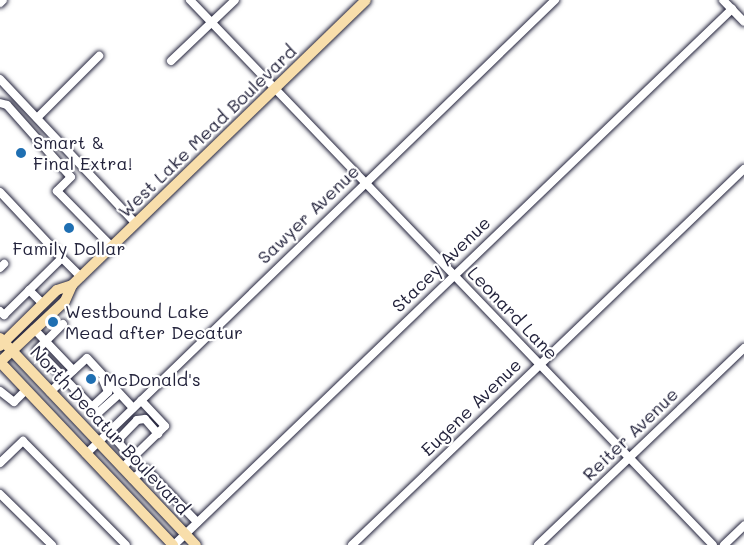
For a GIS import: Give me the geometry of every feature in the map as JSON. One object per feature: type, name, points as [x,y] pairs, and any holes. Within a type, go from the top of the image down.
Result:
[{"type":"main road","name":"West Lake Mead Boulevard","points":[[0,362],[4,344],[57,290],[72,285],[81,277],[366,0]]},
{"type":"main road","name":"West Lake Mead Boulevard","points":[[4,344],[34,329],[65,300],[72,285]]},
{"type":"main road","name":"North Decatur Boulevard","points":[[4,344],[196,545]]},
{"type":"main road","name":"North Decatur Boulevard","points":[[0,362],[173,545]]},
{"type":"street","points":[[0,3],[3,0]]},
{"type":"street","name":"Leonard Lane","points":[[190,0],[713,545]]},
{"type":"street","points":[[171,61],[235,0]]},
{"type":"street","name":"Sawyer Avenue","points":[[86,454],[555,0]]},
{"type":"street","points":[[723,0],[744,21]]},
{"type":"street","name":"Stacey Avenue","points":[[173,545],[732,9]]},
{"type":"street","points":[[37,118],[99,56]]},
{"type":"street","points":[[0,79],[135,223]]},
{"type":"street","points":[[0,103],[7,105],[71,177],[57,191],[112,247]]},
{"type":"street","name":"Eugene Avenue","points":[[352,545],[744,169]]},
{"type":"street","points":[[0,192],[81,277]]},
{"type":"street","points":[[0,311],[4,315],[62,258]]},
{"type":"street","points":[[29,290],[43,304]]},
{"type":"street","points":[[54,358],[63,324]]},
{"type":"street","points":[[34,329],[54,358],[64,379],[98,413],[118,394]]},
{"type":"street","name":"Reiter Avenue","points":[[538,545],[744,348]]},
{"type":"street","points":[[54,358],[73,370]]},
{"type":"street","points":[[50,392],[87,358],[133,408]]},
{"type":"street","points":[[84,360],[108,386],[108,392],[92,407]]},
{"type":"street","points":[[0,391],[14,402],[26,390]]},
{"type":"street","points":[[122,468],[158,434],[164,423],[141,400]]},
{"type":"street","points":[[132,458],[117,441],[137,420],[145,419],[158,434]]},
{"type":"street","points":[[0,463],[23,441],[126,545]]},
{"type":"street","points":[[132,479],[146,469],[197,522]]},
{"type":"street","points":[[0,494],[49,542]]},
{"type":"street","points":[[724,545],[744,526]]},
{"type":"street","points":[[38,545],[49,542]]},
{"type":"place","name":"Smart & Final Extra!","points":[[21,153]]},
{"type":"place","name":"Family Dollar","points":[[69,228]]},
{"type":"place","name":"Westbound Lake Mead after Decatur","points":[[53,322]]},
{"type":"place","name":"McDonald's","points":[[91,379]]}]
